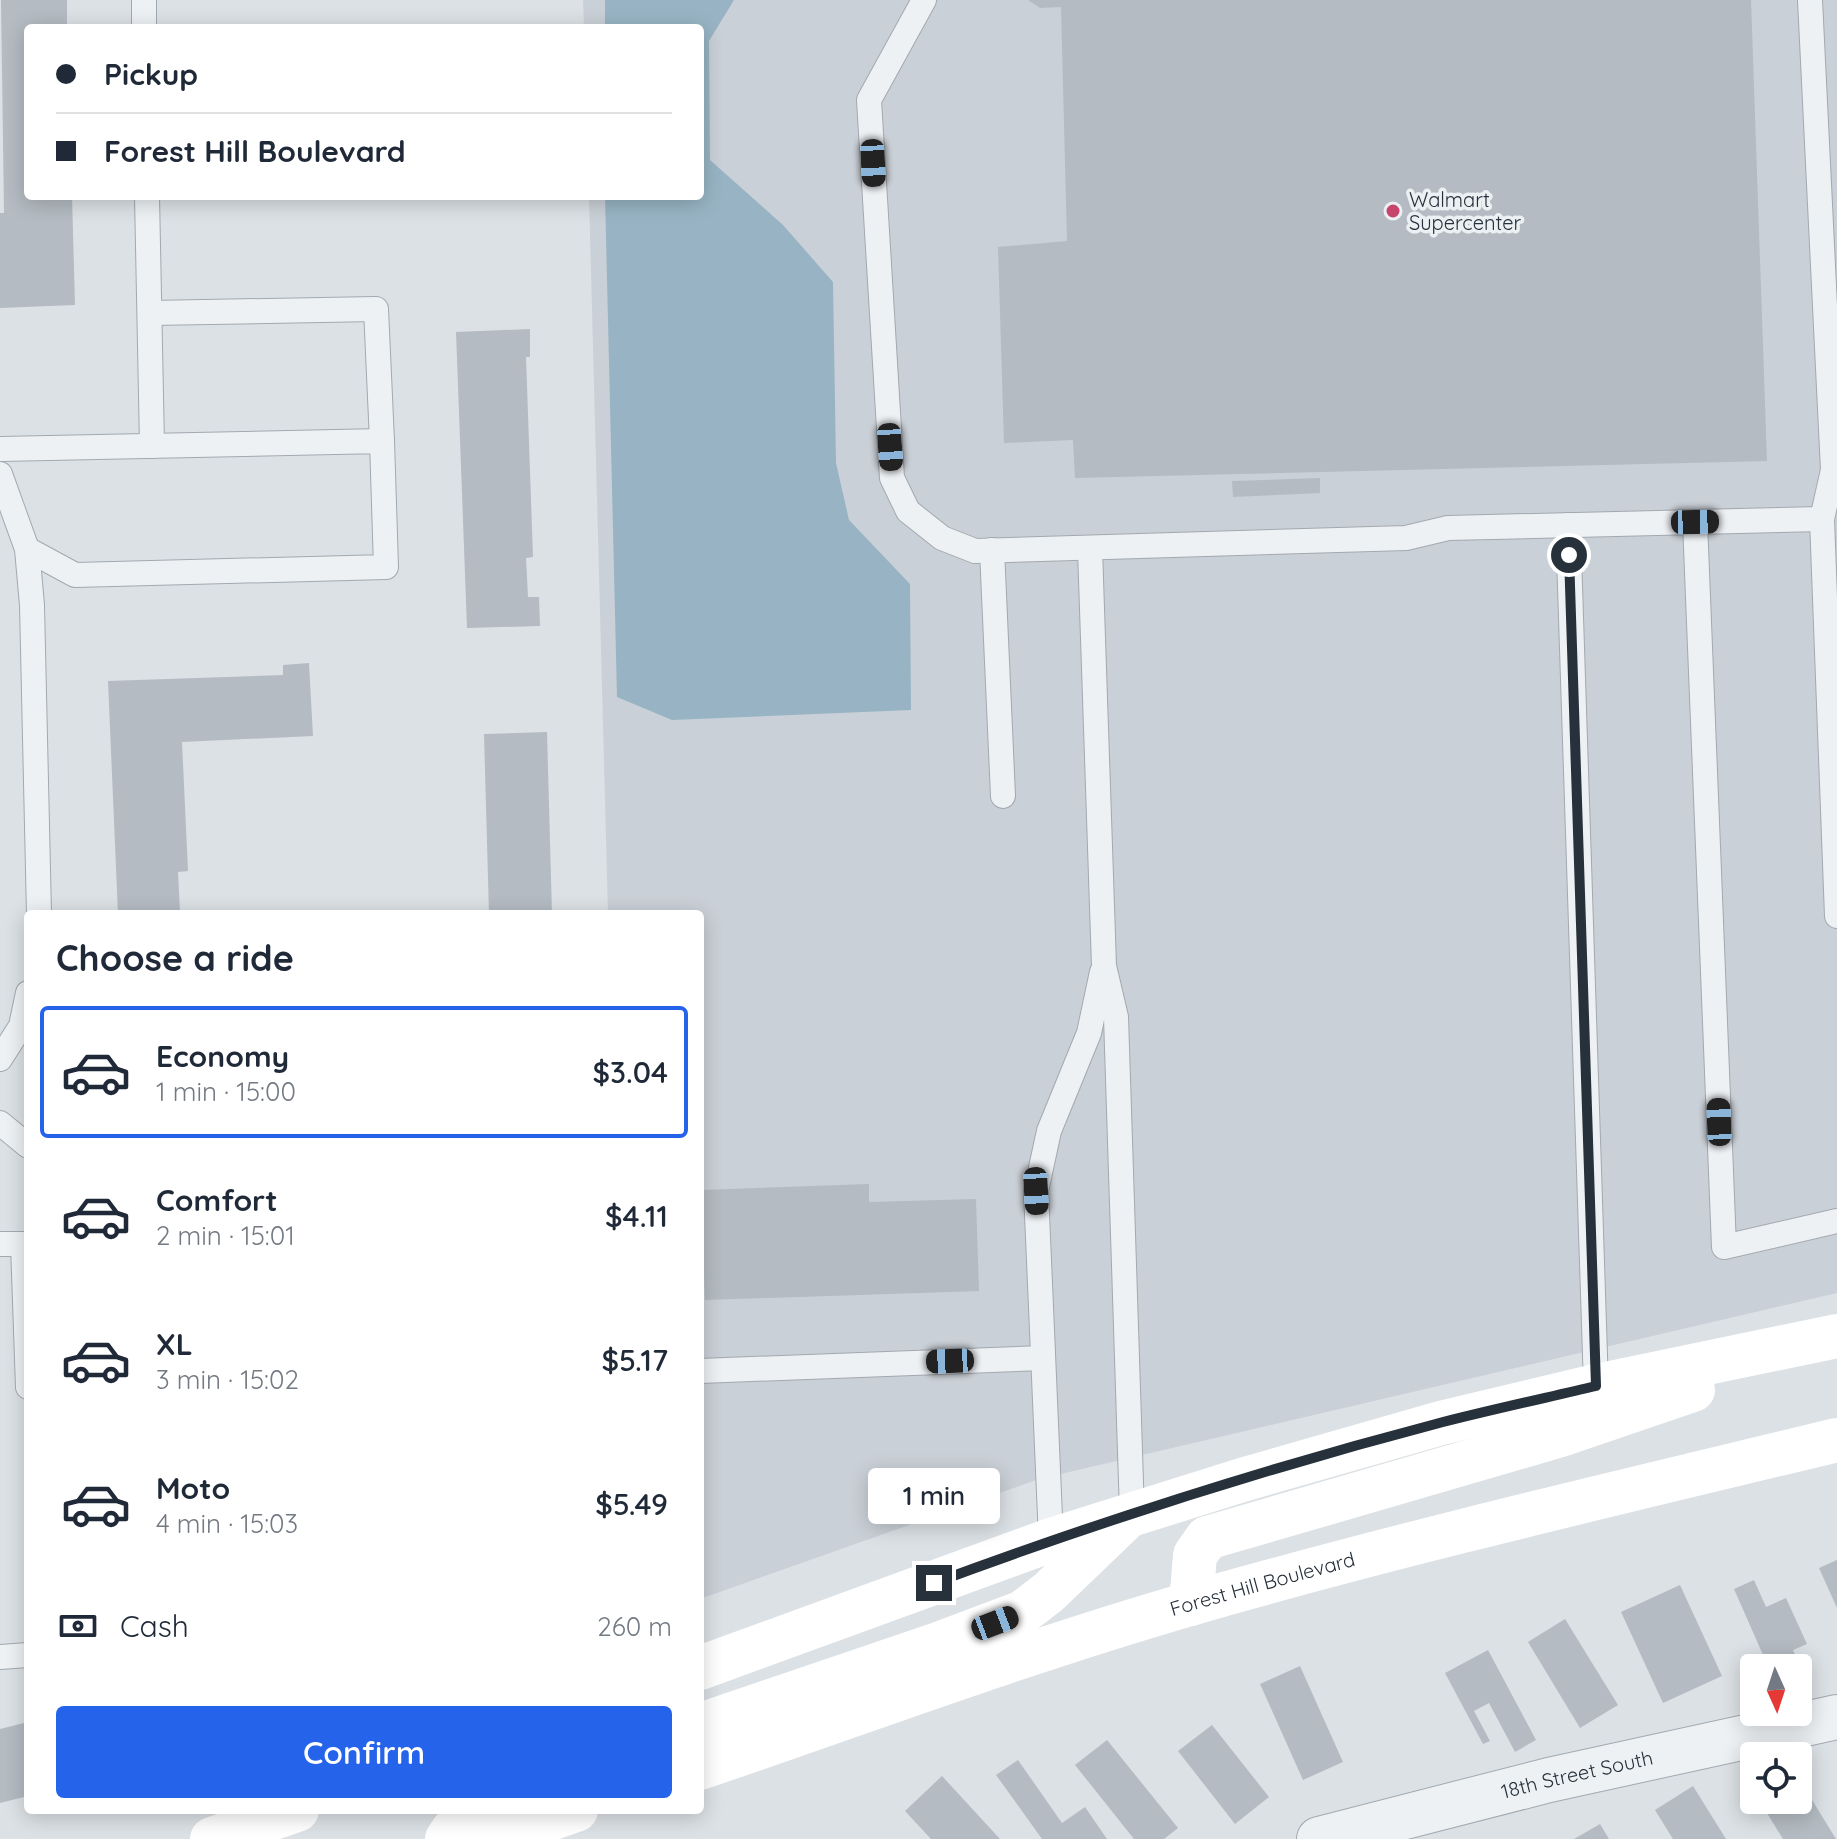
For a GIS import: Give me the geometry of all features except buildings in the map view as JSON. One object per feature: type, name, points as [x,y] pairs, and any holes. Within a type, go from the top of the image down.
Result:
[{"type":"main road","points":[[704,1667],[1132,1513],[1441,1423],[1596,1386],[1835,1336]]},
{"type":"main road","points":[[1191,1604],[1195,1555],[1207,1538],[1561,1435],[1717,1382],[1835,1336]]},
{"type":"main road","name":"Forest Hill Boulevard","points":[[704,1767],[1191,1604],[1592,1499],[1837,1440]]},
{"type":"main road","points":[[704,1724],[1023,1612],[1049,1592],[1132,1513]]},
{"type":"main road","points":[[212,1839],[285,1814]]},
{"type":"main road","points":[[447,1839],[453,1830],[484,1814]]},
{"type":"main road","points":[[492,1839],[564,1814]]},
{"type":"street","name":"18th Street South","points":[[1319,1839],[1549,1780],[1837,1717]]},
{"type":"lane","points":[[144,0],[144,24]]},
{"type":"lane","points":[[924,0],[869,100],[892,478],[908,511],[942,538],[975,551],[1090,549],[1406,538],[1448,528],[1822,519]]},
{"type":"lane","points":[[1810,0],[1833,470],[1822,519],[1837,916]]},
{"type":"lane","points":[[147,200],[152,446]]},
{"type":"lane","points":[[27,549],[75,575],[386,567],[376,309],[150,313]]},
{"type":"lane","points":[[0,449],[382,441]]},
{"type":"lane","points":[[0,474],[27,549],[32,605],[39,910]]},
{"type":"lane","points":[[1695,522],[1724,1247],[1837,1221]]},
{"type":"lane","points":[[1568,525],[1596,1386]]},
{"type":"lane","points":[[1090,549],[1104,966],[1116,1017],[1132,1513]]},
{"type":"lane","points":[[992,550],[1003,796]]},
{"type":"lane","points":[[1051,1540],[1036,1191],[1049,1131],[1089,1033],[1104,966]]},
{"type":"lane","points":[[0,1059],[21,1026],[24,1012]]},
{"type":"lane","points":[[0,1123],[24,1143]]},
{"type":"lane","points":[[0,1244],[23,1244],[24,1273]]},
{"type":"lane","points":[[704,1371],[1043,1358]]},
{"type":"lane","points":[[0,1657],[24,1655]]},
{"type":"shaded area","points":[[583,0],[1837,0],[1837,1293],[1039,1479],[704,1598],[704,910],[608,910],[589,200],[704,200],[704,24],[584,24]]},
{"type":"water","points":[[605,0],[734,0],[709,41],[710,160],[783,225],[833,282],[836,463],[849,520],[910,584],[911,710],[672,720],[617,697],[605,200],[704,200],[704,24],[605,24]]},
{"type":"place","name":"Walmart Supercenter","points":[[1393,211]]},
{"type":"route","points":[[934,1583],[1051,1540],[1242,1480],[1441,1423],[1596,1386],[1569,555]]}]
